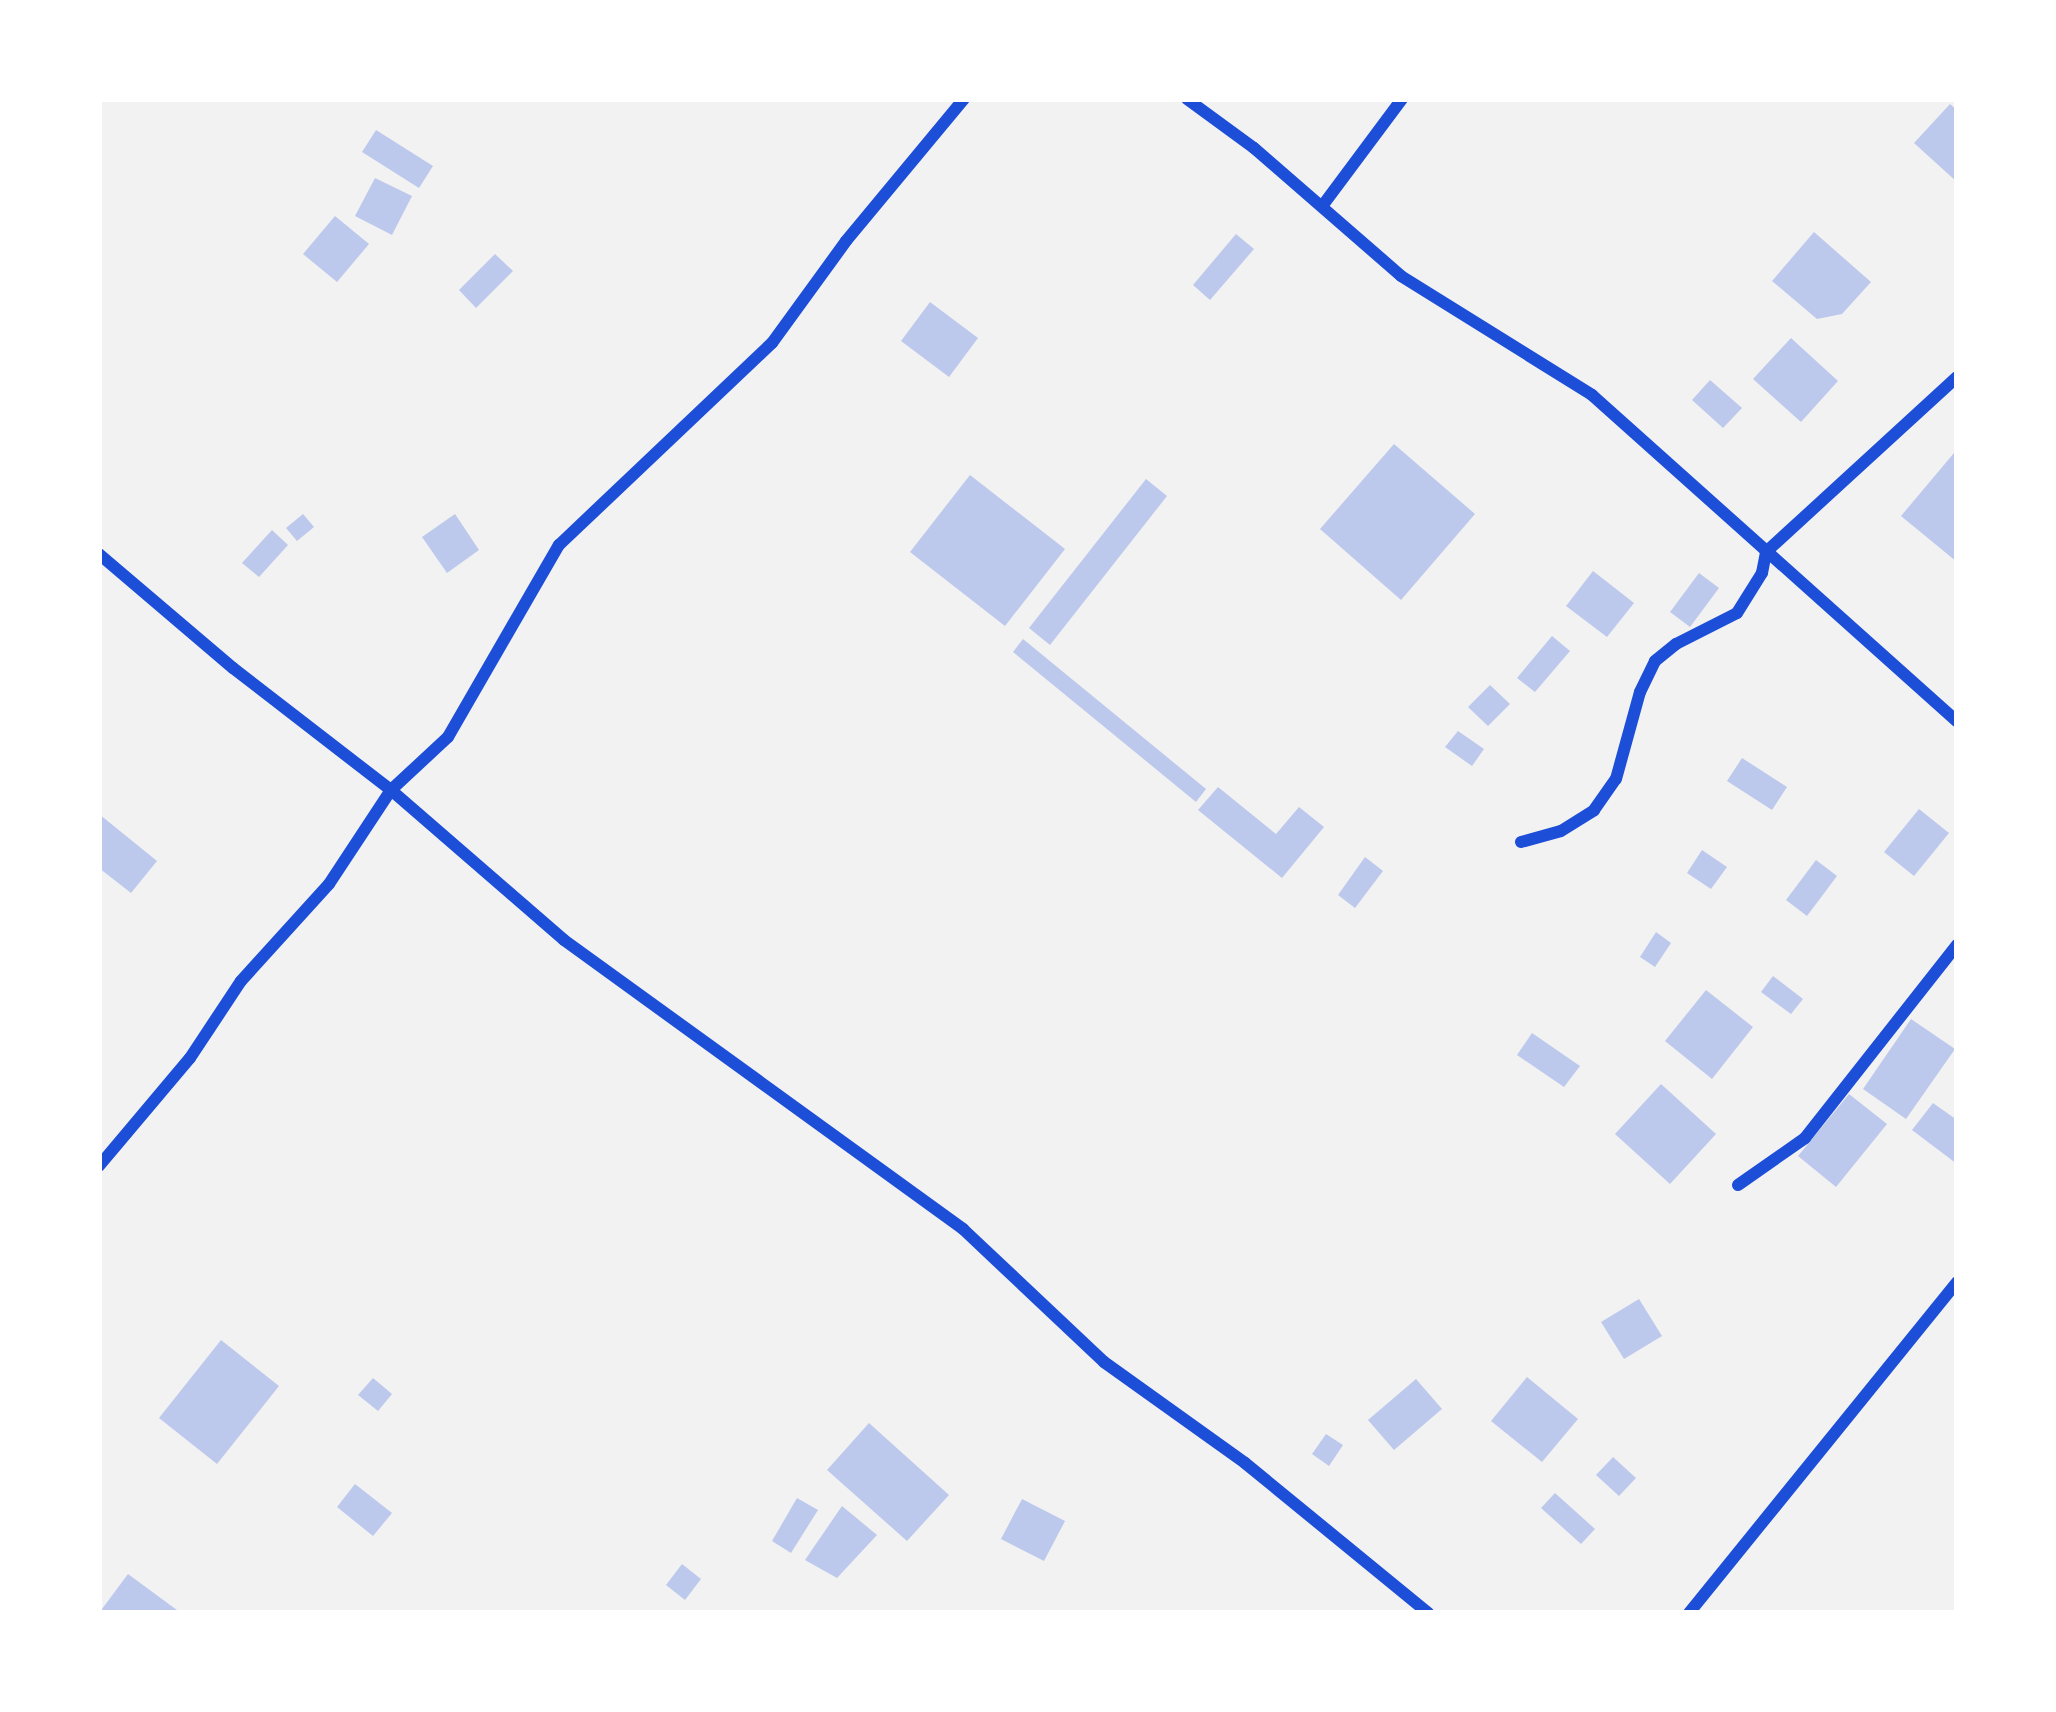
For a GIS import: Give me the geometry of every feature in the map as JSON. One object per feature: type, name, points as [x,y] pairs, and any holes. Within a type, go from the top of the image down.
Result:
[{"type":"street","points":[[99,1166],[190,1058],[242,982],[329,884],[391,790],[448,737],[560,545],[772,343],[847,241],[964,99]]},
{"type":"street","points":[[1186,99],[1323,205],[1401,276],[1592,395],[1957,721]]},
{"type":"street","points":[[1323,205],[1402,99]]},
{"type":"street","points":[[1521,842],[1561,831],[1594,810],[1616,779],[1640,692],[1655,661],[1676,644],[1737,613],[1762,572],[1766,552],[1957,377]]},
{"type":"street","points":[[99,554],[233,668],[391,790],[564,940],[998,1257],[1104,1362],[1245,1462],[1428,1613]]},
{"type":"street","points":[[1738,1185],[1805,1138],[1957,945]]},
{"type":"street","points":[[1690,1613],[1957,1282]]},
{"type":"building","points":[[1950,104],[1957,110],[1957,182],[1914,143]]},
{"type":"building","points":[[376,130],[433,166],[419,188],[362,152]]},
{"type":"building","points":[[375,178],[412,196],[392,235],[355,216]]},
{"type":"building","points":[[335,216],[369,244],[337,282],[303,254]]},
{"type":"building","points":[[1814,232],[1871,282],[1842,314],[1817,319],[1772,281]]},
{"type":"building","points":[[1236,234],[1254,249],[1210,300],[1193,285]]},
{"type":"building","points":[[495,254],[513,271],[476,308],[459,290]]},
{"type":"building","points":[[930,302],[978,338],[949,377],[901,341]]},
{"type":"building","points":[[1791,338],[1838,381],[1801,422],[1753,379]]},
{"type":"building","points":[[1710,380],[1742,408],[1723,428],[1692,400]]},
{"type":"building","points":[[1394,444],[1475,514],[1401,600],[1320,529]]},
{"type":"building","points":[[1954,453],[1957,456],[1957,562],[1901,516]]},
{"type":"building","points":[[970,475],[1065,549],[1005,626],[910,552]]},
{"type":"building","points":[[1146,479],[1167,496],[1050,645],[1029,628]]},
{"type":"building","points":[[303,514],[314,527],[297,541],[286,528]]},
{"type":"building","points":[[455,514],[479,550],[447,573],[422,537]]},
{"type":"building","points":[[272,530],[288,545],[259,577],[242,563]]},
{"type":"building","points":[[1593,571],[1634,603],[1607,637],[1566,606]]},
{"type":"building","points":[[1699,573],[1719,588],[1690,627],[1670,612]]},
{"type":"building","points":[[1552,636],[1570,651],[1535,692],[1517,678]]},
{"type":"building","points":[[1023,639],[1206,789],[1196,802],[1013,652]]},
{"type":"building","points":[[1490,685],[1510,704],[1488,726],[1468,707]]},
{"type":"building","points":[[1458,731],[1484,749],[1472,766],[1445,747]]},
{"type":"building","points":[[1742,758],[1787,787],[1772,810],[1727,781]]},
{"type":"building","points":[[1218,787],[1276,834],[1299,807],[1324,827],[1282,878],[1198,810]]},
{"type":"building","points":[[1919,809],[1949,833],[1914,876],[1884,852]]},
{"type":"building","points":[[99,814],[157,861],[131,893],[99,868]]},
{"type":"building","points":[[1702,850],[1727,867],[1711,889],[1687,873]]},
{"type":"building","points":[[1365,857],[1383,871],[1355,908],[1338,895]]},
{"type":"building","points":[[1816,860],[1837,876],[1807,916],[1786,900]]},
{"type":"building","points":[[1656,932],[1671,943],[1655,967],[1640,957]]},
{"type":"building","points":[[1773,976],[1803,999],[1791,1014],[1761,992]]},
{"type":"building","points":[[1706,990],[1753,1027],[1712,1079],[1665,1041]]},
{"type":"building","points":[[1911,1019],[1955,1049],[1906,1119],[1863,1089]]},
{"type":"building","points":[[1532,1033],[1580,1066],[1564,1087],[1517,1055]]},
{"type":"building","points":[[1661,1084],[1716,1134],[1670,1184],[1615,1134]]},
{"type":"building","points":[[1849,1094],[1887,1124],[1836,1187],[1798,1156]]},
{"type":"building","points":[[1933,1103],[1957,1120],[1957,1164],[1912,1130]]},
{"type":"building","points":[[1639,1299],[1662,1336],[1624,1359],[1601,1322]]},
{"type":"building","points":[[221,1340],[279,1386],[217,1464],[159,1418]]},
{"type":"building","points":[[1527,1377],[1578,1419],[1542,1462],[1491,1421]]},
{"type":"building","points":[[373,1378],[392,1394],[378,1411],[358,1395]]},
{"type":"building","points":[[1416,1379],[1442,1409],[1394,1450],[1368,1420]]},
{"type":"building","points":[[869,1423],[949,1495],[907,1541],[827,1470]]},
{"type":"building","points":[[1326,1434],[1343,1445],[1329,1466],[1312,1454]]},
{"type":"building","points":[[1613,1457],[1636,1478],[1619,1496],[1596,1475]]},
{"type":"building","points":[[355,1484],[392,1513],[373,1536],[337,1507]]},
{"type":"building","points":[[1555,1493],[1595,1529],[1581,1544],[1541,1508]]},
{"type":"building","points":[[797,1498],[818,1510],[791,1553],[772,1541]]},
{"type":"building","points":[[1022,1499],[1065,1521],[1044,1561],[1001,1539]]},
{"type":"building","points":[[842,1506],[877,1535],[837,1578],[805,1560]]},
{"type":"building","points":[[682,1564],[701,1579],[685,1600],[666,1585]]},
{"type":"building","points":[[128,1574],[181,1613],[99,1613]]}]
